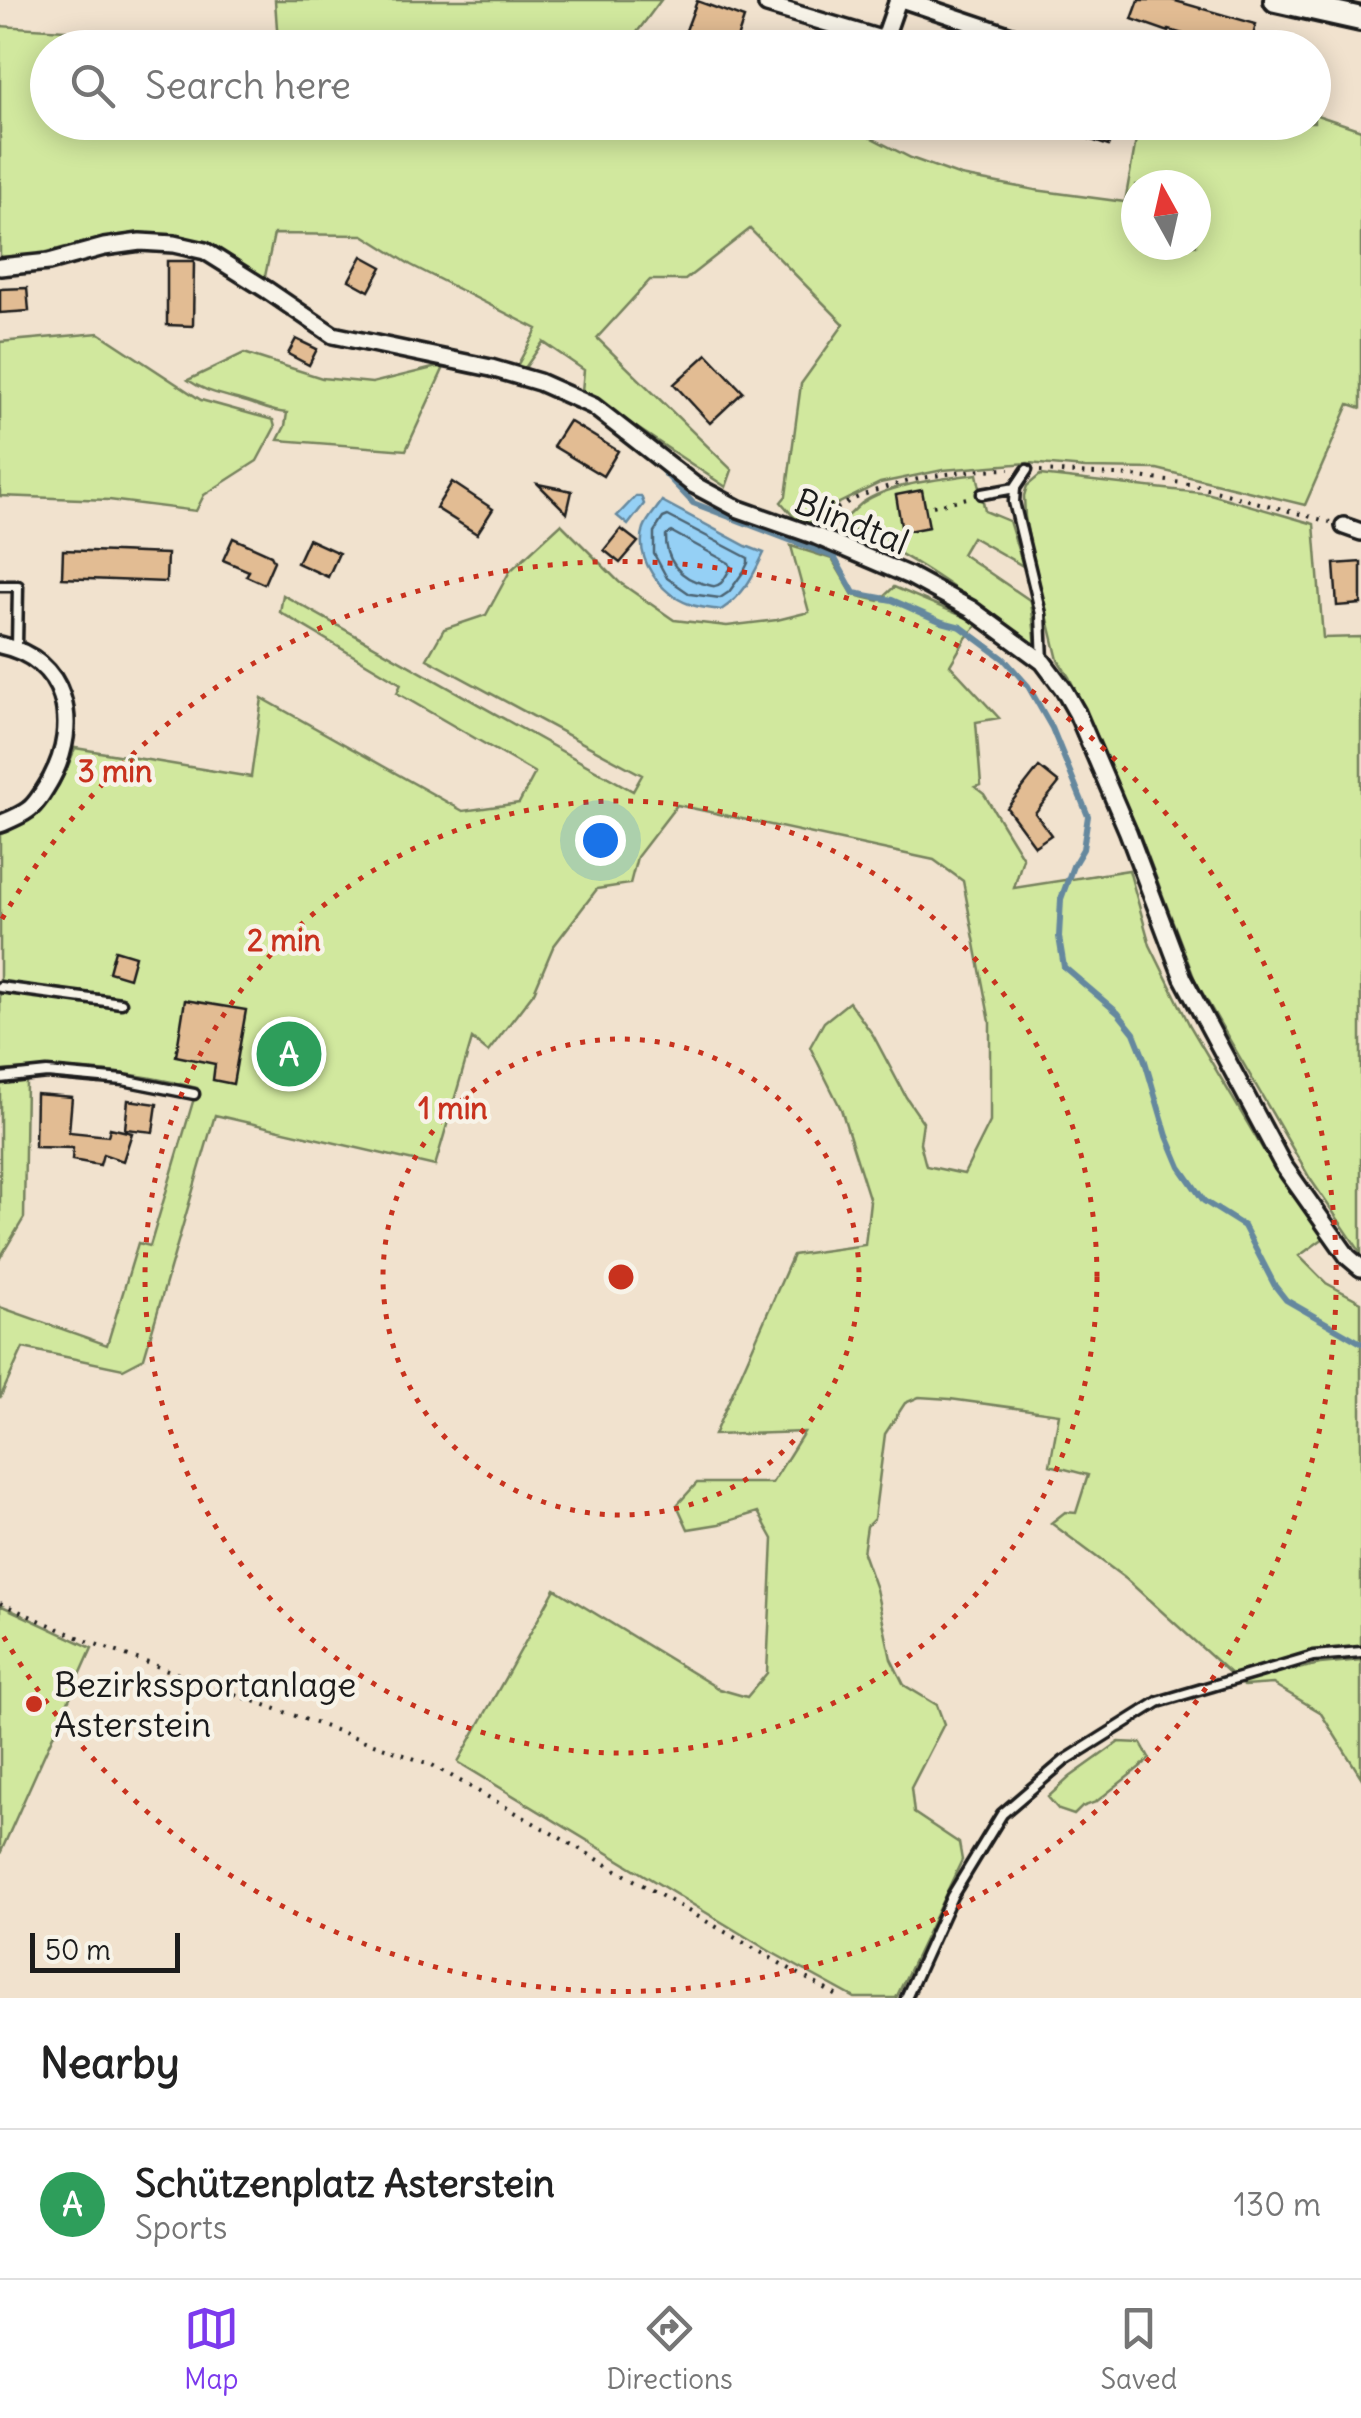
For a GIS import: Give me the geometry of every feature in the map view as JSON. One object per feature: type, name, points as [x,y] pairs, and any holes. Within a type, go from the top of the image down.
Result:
[{"type":"street","points":[[888,30],[901,0],[993,30]]},
{"type":"street","points":[[1276,0],[1361,19]]},
{"type":"street","points":[[767,5],[851,30]]},
{"type":"street","name":"Blindtal","points":[[0,267],[49,262],[140,242],[205,251],[332,334],[491,368],[539,382],[593,406],[694,485],[738,508],[910,576],[970,610],[1043,662],[1077,714],[1128,832],[1183,978],[1282,1165],[1348,1258],[1361,1268]]},
{"type":"street","points":[[1344,526],[1361,532]]},
{"type":"street","points":[[0,645],[18,648],[50,674],[67,713],[66,739],[58,767],[30,810],[0,824]]},
{"type":"lane","points":[[1027,470],[1014,488],[1014,502],[1040,614],[1043,662]]},
{"type":"lane","points":[[982,494],[1014,488]]},
{"type":"lane","points":[[0,586],[18,586],[18,648]]},
{"type":"lane","points":[[0,987],[120,1004]]},
{"type":"lane","points":[[0,1078],[47,1073],[123,1080],[194,1094]]},
{"type":"lane","points":[[906,1998],[952,1896],[1002,1814],[1064,1761],[1158,1702],[1314,1656],[1361,1652]]},
{"type":"path","points":[[822,521],[854,501],[919,479],[976,470],[1027,470],[1133,476],[1189,484],[1344,526]]},
{"type":"path","points":[[933,506],[982,494]]},
{"type":"path","points":[[0,1604],[87,1641],[432,1765],[841,1998]]},
{"type":"green space","points":[[275,0],[661,0],[639,30],[277,30]]},
{"type":"green space","points":[[0,26],[65,30],[30,30],[30,140],[876,140],[961,176],[1121,201],[1121,260],[1211,260],[1211,170],[1131,170],[1136,140],[1331,140],[1331,120],[1361,130],[1361,408],[1349,404],[1305,505],[1157,469],[1028,463],[943,470],[880,483],[813,516],[809,525],[798,522],[781,502],[786,496],[801,384],[844,324],[750,229],[685,280],[650,280],[597,338],[732,470],[726,487],[582,391],[584,370],[543,342],[525,368],[516,368],[537,329],[411,265],[363,235],[274,234],[264,281],[204,247],[171,237],[101,240],[0,260]]},
{"type":"green space","points":[[99,333],[201,400],[273,420],[275,427],[257,461],[204,495],[196,511],[109,500],[0,496],[0,342]]},
{"type":"green space","points":[[244,353],[322,378],[372,383],[445,365],[406,450],[278,440],[287,413],[213,392],[188,380]]},
{"type":"green space","points":[[977,474],[985,511],[1009,521],[1023,566],[972,537],[962,554],[1031,601],[1036,646],[917,563],[839,525],[862,503],[887,491]]},
{"type":"green space","points":[[1040,475],[1210,494],[1314,524],[1323,638],[1361,637],[1361,1253],[1309,1177],[1195,980],[1138,830],[1109,772],[1086,712],[1058,660],[1025,517],[1027,486]]},
{"type":"green space","points":[[561,524],[619,582],[674,620],[727,626],[809,612],[791,546],[832,559],[853,595],[879,601],[894,587],[979,623],[950,665],[999,718],[976,722],[981,785],[975,787],[984,794],[1023,858],[1014,888],[1129,870],[1150,945],[1190,1026],[1264,1151],[1324,1238],[1299,1256],[1326,1283],[1361,1302],[1361,1647],[1312,1651],[1272,1663],[1289,1671],[1361,1660],[1361,1777],[1320,1712],[1273,1684],[1244,1686],[1126,1579],[1051,1523],[1065,1512],[1076,1513],[1088,1475],[1050,1465],[1059,1414],[950,1399],[919,1397],[905,1403],[885,1434],[874,1519],[867,1526],[863,1553],[876,1589],[891,1659],[904,1685],[937,1705],[944,1724],[911,1788],[914,1813],[959,1843],[962,1860],[896,1998],[855,1998],[771,1952],[458,1762],[555,1589],[719,1689],[747,1697],[767,1673],[773,1539],[758,1512],[688,1529],[677,1505],[697,1483],[772,1483],[804,1432],[714,1435],[793,1255],[865,1245],[870,1201],[841,1109],[810,1047],[824,1022],[849,1002],[873,1035],[923,1122],[920,1143],[926,1166],[964,1174],[990,1122],[990,1022],[963,881],[934,860],[677,805],[637,857],[630,884],[597,889],[553,947],[534,992],[488,1052],[472,1039],[435,1166],[215,1115],[144,1358],[123,1369],[23,1348],[0,1398],[0,1307],[107,1345],[138,1243],[150,1246],[197,1088],[99,1071],[0,1071],[0,833],[28,819],[48,801],[75,748],[251,777],[262,698],[463,811],[519,803],[535,773],[397,693],[401,684],[280,612],[283,595],[633,791],[642,775],[427,659],[444,629],[486,615],[510,571]]},
{"type":"green space","points":[[26,1081],[24,1218],[0,1258],[0,1084]]},
{"type":"green space","name":"Bezirkssportanlage Asterstein","points":[[0,1605],[92,1648],[0,1854]]},
{"type":"green space","points":[[1119,1742],[1141,1743],[1150,1759],[1074,1815],[1059,1810],[1048,1797]]},
{"type":"water","points":[[636,496],[641,496],[644,504],[628,525],[617,516]]},
{"type":"water","points":[[662,501],[764,553],[747,585],[721,610],[679,599],[660,584],[646,563],[642,540],[645,525]]},
{"type":"building","points":[[1139,0],[1172,0],[1256,24],[1254,30],[1163,30],[1132,19]]},
{"type":"building","points":[[697,1],[744,18],[740,30],[686,30]]},
{"type":"building","points":[[362,256],[382,267],[369,291],[349,280]]},
{"type":"building","points":[[167,261],[194,261],[193,326],[167,325]]},
{"type":"building","points":[[27,288],[29,311],[0,313],[0,289]]},
{"type":"building","points":[[296,339],[317,349],[309,365],[288,354]]},
{"type":"building","points":[[707,354],[743,392],[710,423],[674,384]]},
{"type":"building","points":[[569,421],[618,451],[603,476],[553,446]]},
{"type":"building","points":[[452,482],[493,509],[477,534],[436,508]]},
{"type":"building","points":[[538,484],[572,491],[567,513]]},
{"type":"building","points":[[922,490],[929,527],[902,532],[896,495]]},
{"type":"building","points":[[621,529],[638,542],[620,563],[604,550]]},
{"type":"building","points":[[233,538],[271,555],[274,561],[264,584],[246,576],[249,571],[223,560]]},
{"type":"building","points":[[308,539],[339,553],[328,577],[297,563]]},
{"type":"building","points":[[63,550],[167,554],[166,582],[62,578]]},
{"type":"building","points":[[1361,562],[1361,604],[1337,606],[1334,564]]},
{"type":"building","points":[[1039,767],[1059,783],[1035,813],[1051,835],[1035,846],[1007,808]]},
{"type":"building","points":[[115,950],[135,956],[129,978],[109,972]]},
{"type":"building","points":[[185,1000],[246,1010],[233,1084],[213,1080],[215,1064],[176,1056]]},
{"type":"building","points":[[36,1094],[72,1097],[69,1132],[108,1136],[110,1128],[132,1133],[123,1161],[103,1154],[100,1165],[72,1160],[73,1148],[35,1147]]},
{"type":"building","points":[[128,1100],[157,1104],[153,1132],[125,1129]]},
{"type":"waterway","points":[[655,463],[693,503],[834,557],[854,593],[892,600],[961,627],[1004,659],[1028,686],[1052,728],[1088,816],[1083,849],[1061,899],[1059,937],[1064,967],[1118,1013],[1134,1033],[1167,1136],[1180,1167],[1204,1201],[1244,1226],[1286,1300],[1361,1343]]},
{"type":"place","name":"Schützenplatz Asterstein","points":[[289,1054]]},
{"type":"place","name":"Bezirkssportanlage Asterstein","points":[[34,1704]]}]
